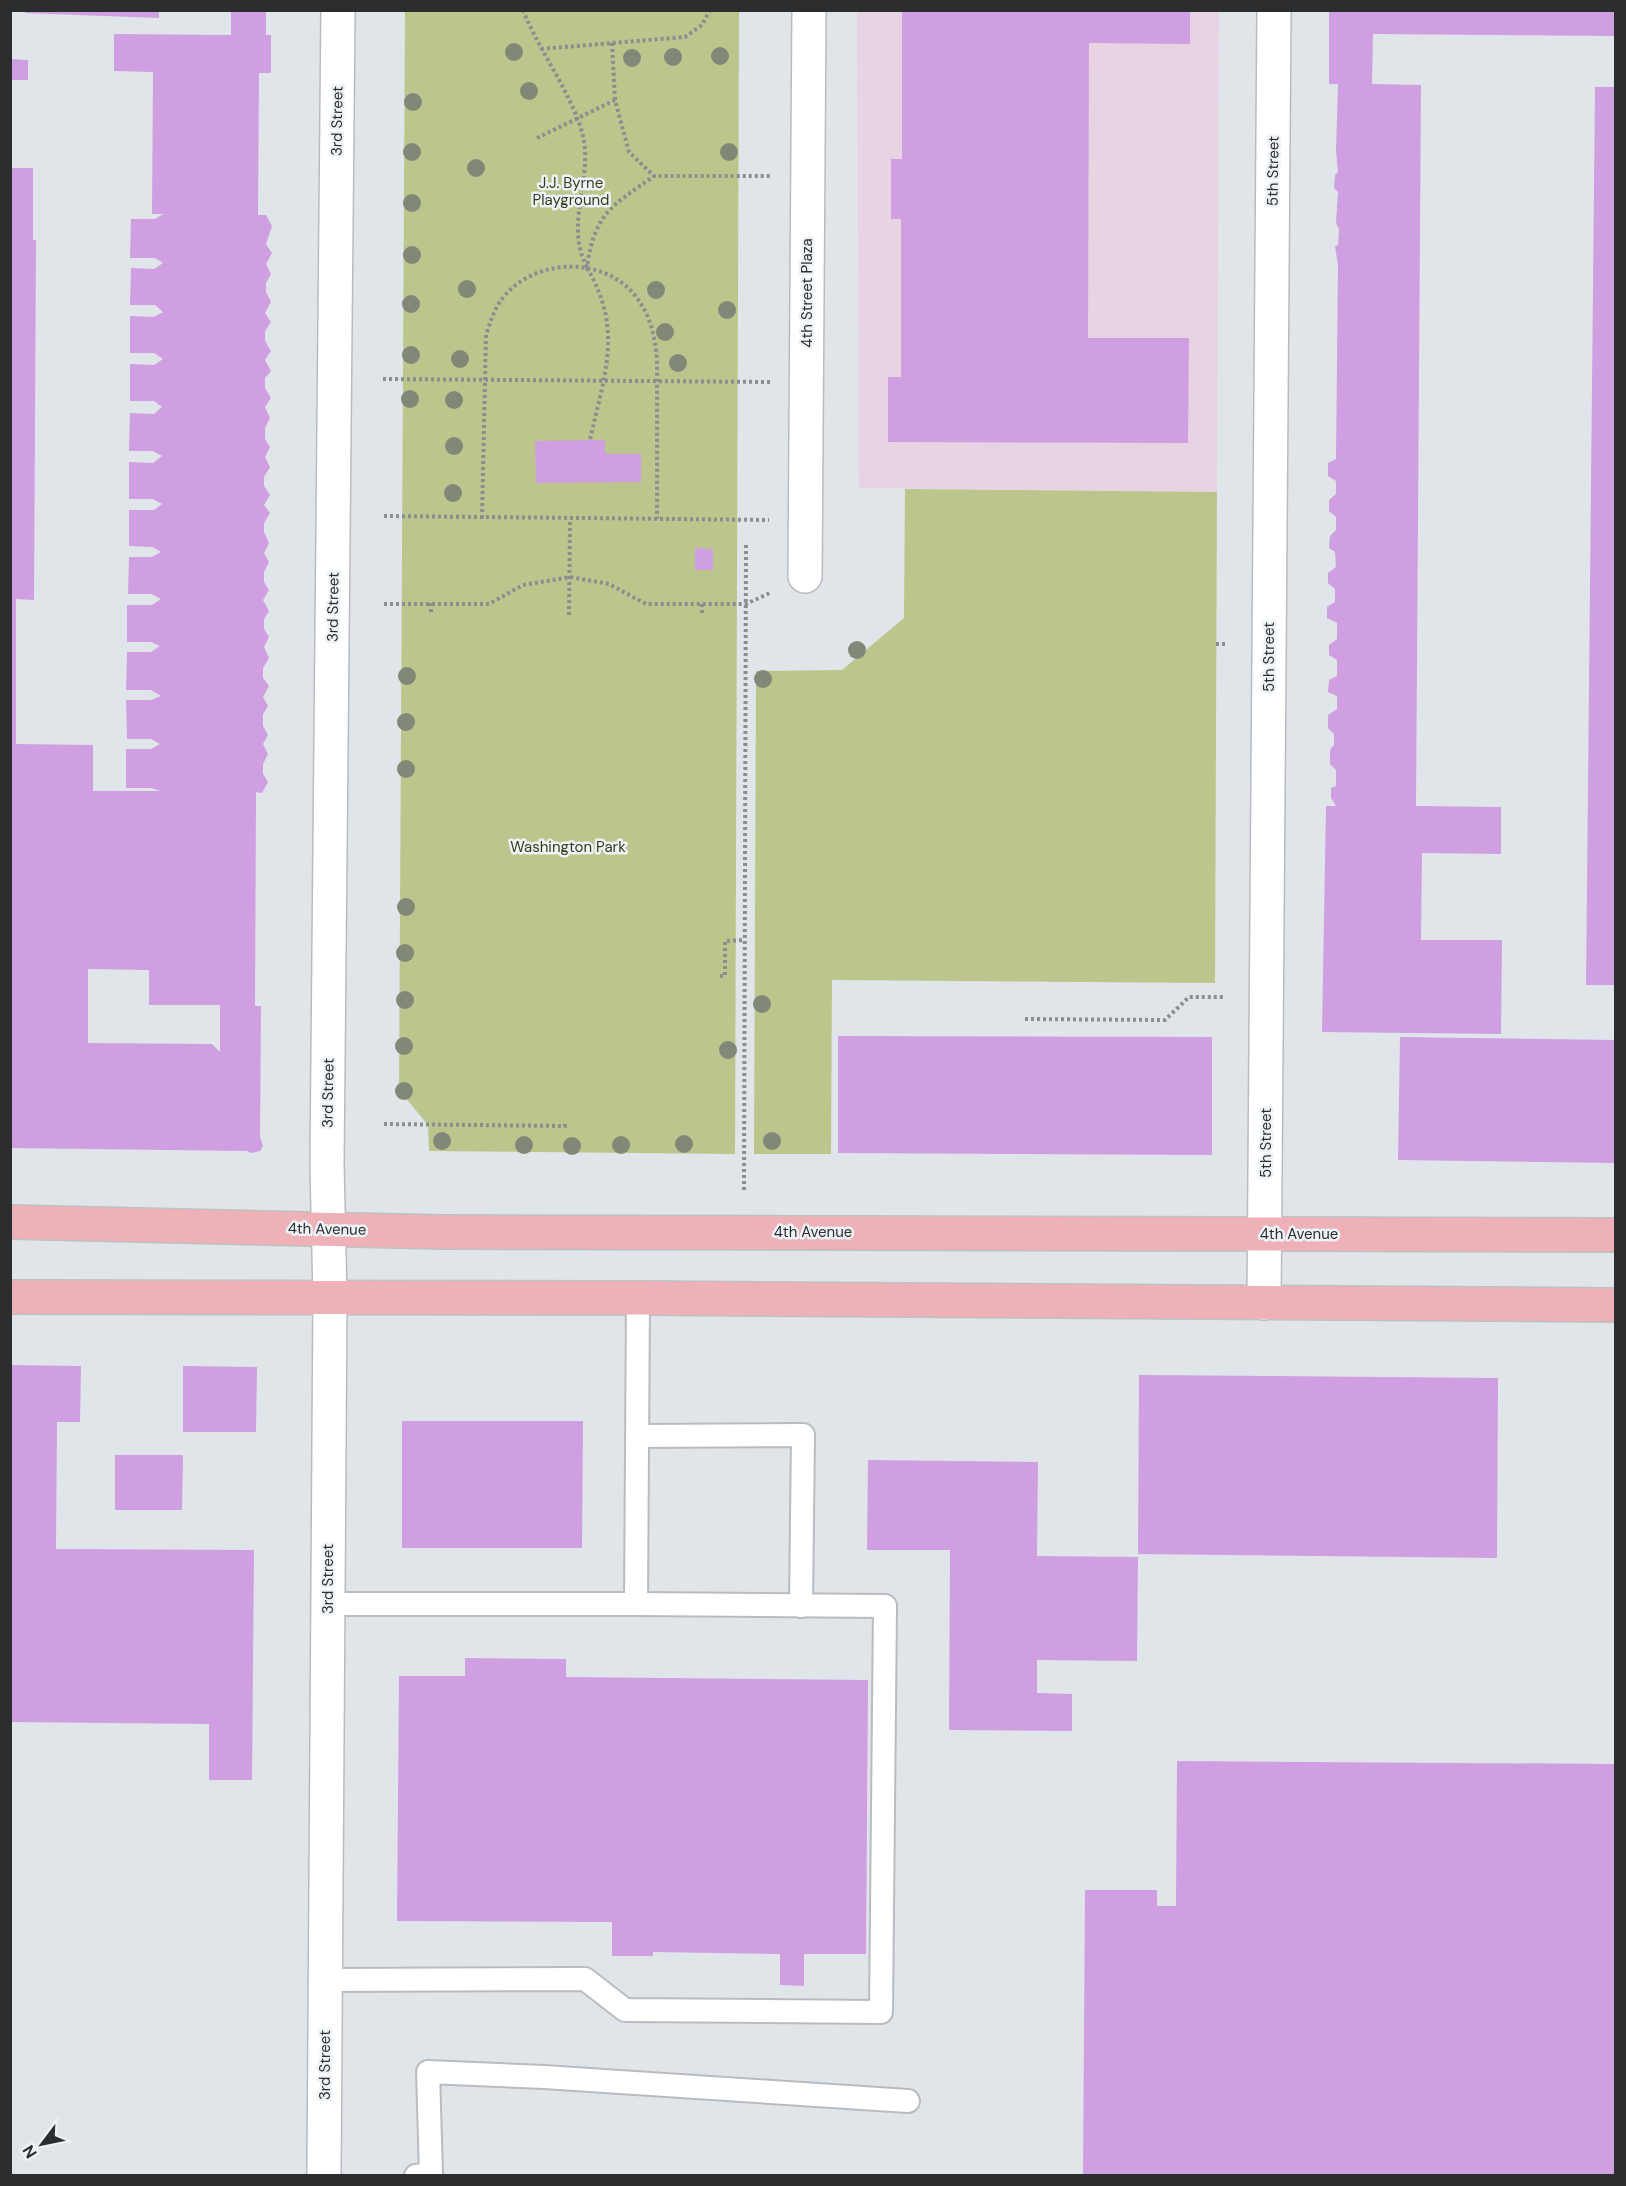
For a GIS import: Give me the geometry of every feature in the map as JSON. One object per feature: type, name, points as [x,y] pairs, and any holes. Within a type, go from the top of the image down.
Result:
[{"type":"main road","name":"4th Avenue","points":[[10,1222],[328,1230],[1616,1235]]},
{"type":"main road","points":[[10,1297],[639,1298],[1616,1305]]},
{"type":"street","name":"3rd Street","points":[[324,2175],[330,1298],[328,1230],[338,10]]},
{"type":"street","name":"4th Street Plaza","points":[[805,576],[809,10]]},
{"type":"street","name":"5th Street","points":[[1264,1303],[1274,10]]},
{"type":"lane","points":[[636,1604],[639,1298]]},
{"type":"lane","points":[[637,1436],[803,1435],[801,1606]]},
{"type":"lane","points":[[325,1980],[585,1979],[625,2010],[881,2012],[885,1606],[328,1604]]},
{"type":"lane","points":[[416,2175],[431,2174],[428,2072],[544,2077],[908,2101]]},
{"type":"path","points":[[524,10],[541,49],[577,118],[586,159],[577,240],[604,301],[610,336],[590,440]]},
{"type":"path","points":[[541,49],[685,37],[702,25],[710,10]]},
{"type":"path","points":[[612,44],[615,99],[629,152],[654,176]]},
{"type":"path","points":[[537,138],[615,99]]},
{"type":"path","points":[[587,267],[593,236],[600,221],[622,197],[654,176],[808,176]]},
{"type":"path","points":[[483,518],[486,335],[493,313],[506,294],[524,279],[545,270],[568,266],[587,267],[606,274],[622,284],[636,297],[646,313],[654,335],[657,381],[657,519]]},
{"type":"path","points":[[383,379],[807,382]]},
{"type":"path","points":[[384,516],[806,520]]},
{"type":"path","points":[[569,615],[570,519]]},
{"type":"path","points":[[744,1190],[746,544]]},
{"type":"path","points":[[384,604],[489,603],[523,585],[570,577],[609,584],[646,604],[746,604],[805,576]]},
{"type":"path","points":[[431,603],[431,615]]},
{"type":"path","points":[[702,604],[702,615]]},
{"type":"path","points":[[1216,644],[1226,644]]},
{"type":"path","points":[[720,976],[725,976],[725,940],[745,940]]},
{"type":"path","points":[[1025,1019],[1165,1020],[1189,997],[1224,997]]},
{"type":"path","points":[[384,1124],[565,1126],[565,1121]]},
{"type":"shaded area","points":[[857,11],[1219,11],[1217,492],[859,488]]},
{"type":"green space","name":"Washington Park","points":[[405,11],[739,11],[735,1154],[429,1151],[428,1125],[399,1090]]},
{"type":"green space","points":[[905,489],[1217,492],[1215,983],[832,980],[831,1154],[754,1154],[756,671],[842,670],[904,618]]},
{"type":"building","points":[[25,10],[159,10],[159,18],[25,13]]},
{"type":"building","points":[[231,10],[266,10],[266,35],[271,35],[271,73],[259,73],[258,215],[266,215],[272,226],[266,244],[272,253],[266,264],[271,274],[266,283],[266,292],[271,302],[265,313],[271,322],[265,331],[265,341],[271,351],[265,360],[271,371],[265,378],[265,388],[271,398],[265,407],[270,418],[265,428],[265,439],[270,447],[265,457],[270,467],[264,477],[264,486],[270,495],[264,505],[270,513],[264,523],[264,532],[269,543],[264,553],[269,562],[264,572],[264,582],[269,590],[263,600],[269,611],[264,619],[264,629],[269,637],[264,647],[269,658],[263,668],[263,678],[269,686],[263,697],[268,706],[263,714],[263,726],[268,735],[263,744],[268,754],[263,764],[263,774],[268,782],[262,793],[256,792],[255,1006],[261,1006],[260,1137],[263,1146],[260,1151],[251,1153],[247,1151],[10,1148],[10,168],[33,168],[33,240],[36,240],[34,600],[16,599],[16,744],[93,745],[93,791],[160,791],[151,788],[126,788],[126,749],[151,749],[160,744],[151,739],[127,739],[126,700],[151,700],[161,696],[151,690],[126,690],[127,652],[151,652],[160,646],[151,642],[127,642],[127,605],[152,605],[161,599],[152,594],[128,594],[129,557],[152,557],[161,552],[153,547],[129,546],[129,510],[154,510],[162,504],[153,499],[129,499],[129,462],[153,463],[162,456],[153,451],[129,451],[130,413],[154,414],[162,407],[154,401],[130,401],[130,364],[154,365],[163,359],[154,353],[130,353],[130,316],[154,317],[163,312],[155,305],[130,305],[131,268],[154,269],[163,263],[155,258],[130,258],[131,219],[155,219],[163,214],[152,214],[153,72],[114,71],[114,34],[231,35]],"holes":[[[88,969],[149,970],[149,1005],[220,1005],[220,1052],[212,1044],[88,1043]]]},
{"type":"building","points":[[902,10],[1190,10],[1190,44],[1089,43],[1088,338],[1189,338],[1188,443],[888,442],[888,377],[901,377],[901,219],[891,219],[891,159],[902,159]]},
{"type":"building","points":[[1329,10],[1616,10],[1616,36],[1373,34],[1372,84],[1421,85],[1416,806],[1501,807],[1501,854],[1422,853],[1421,940],[1502,940],[1501,1034],[1322,1032],[1326,806],[1336,806],[1331,798],[1331,788],[1336,786],[1336,770],[1330,764],[1330,750],[1334,745],[1334,734],[1328,728],[1328,715],[1337,709],[1337,696],[1328,692],[1329,680],[1337,676],[1337,660],[1329,655],[1329,645],[1337,639],[1337,623],[1327,618],[1327,607],[1335,602],[1335,589],[1328,583],[1328,573],[1336,567],[1335,552],[1329,548],[1330,536],[1336,530],[1336,517],[1329,511],[1329,500],[1336,494],[1336,481],[1328,476],[1328,463],[1336,459],[1338,265],[1335,246],[1338,245],[1339,229],[1336,223],[1338,192],[1334,188],[1335,175],[1338,172],[1336,151],[1338,84],[1329,84]]},
{"type":"building","points":[[10,59],[28,60],[28,80],[10,80]]},
{"type":"building","points":[[1595,87],[1616,87],[1616,985],[1586,985]]},
{"type":"building","points":[[605,440],[605,454],[641,454],[641,482],[536,483],[535,441]]},
{"type":"building","points":[[695,548],[713,549],[713,570],[695,570]]},
{"type":"building","points":[[838,1036],[1212,1037],[1212,1155],[838,1153]]},
{"type":"building","points":[[1400,1037],[1616,1040],[1616,1163],[1398,1160]]},
{"type":"building","points":[[10,1365],[81,1366],[80,1422],[57,1422],[56,1549],[254,1550],[252,1780],[209,1780],[209,1724],[10,1722]]},
{"type":"building","points":[[183,1366],[257,1367],[256,1432],[183,1432]]},
{"type":"building","points":[[1139,1375],[1498,1378],[1497,1558],[1138,1554]]},
{"type":"building","points":[[402,1421],[583,1421],[582,1548],[402,1548]]},
{"type":"building","points":[[115,1455],[183,1455],[182,1510],[115,1510]]},
{"type":"building","points":[[868,1460],[1038,1462],[1037,1556],[1138,1557],[1137,1661],[1037,1660],[1037,1693],[1072,1694],[1072,1731],[949,1730],[950,1550],[867,1550]]},
{"type":"building","points":[[465,1658],[566,1659],[566,1677],[868,1680],[866,1954],[804,1954],[804,1986],[780,1985],[780,1954],[653,1952],[653,1956],[612,1956],[612,1922],[397,1921],[399,1676],[465,1676]]},
{"type":"building","points":[[1177,1761],[1616,1764],[1616,2175],[1083,2175],[1085,1890],[1157,1890],[1157,1906],[1176,1906]]},
{"type":"park label","name":"J.J. Byrne Playground","points":[[571,192]]}]
